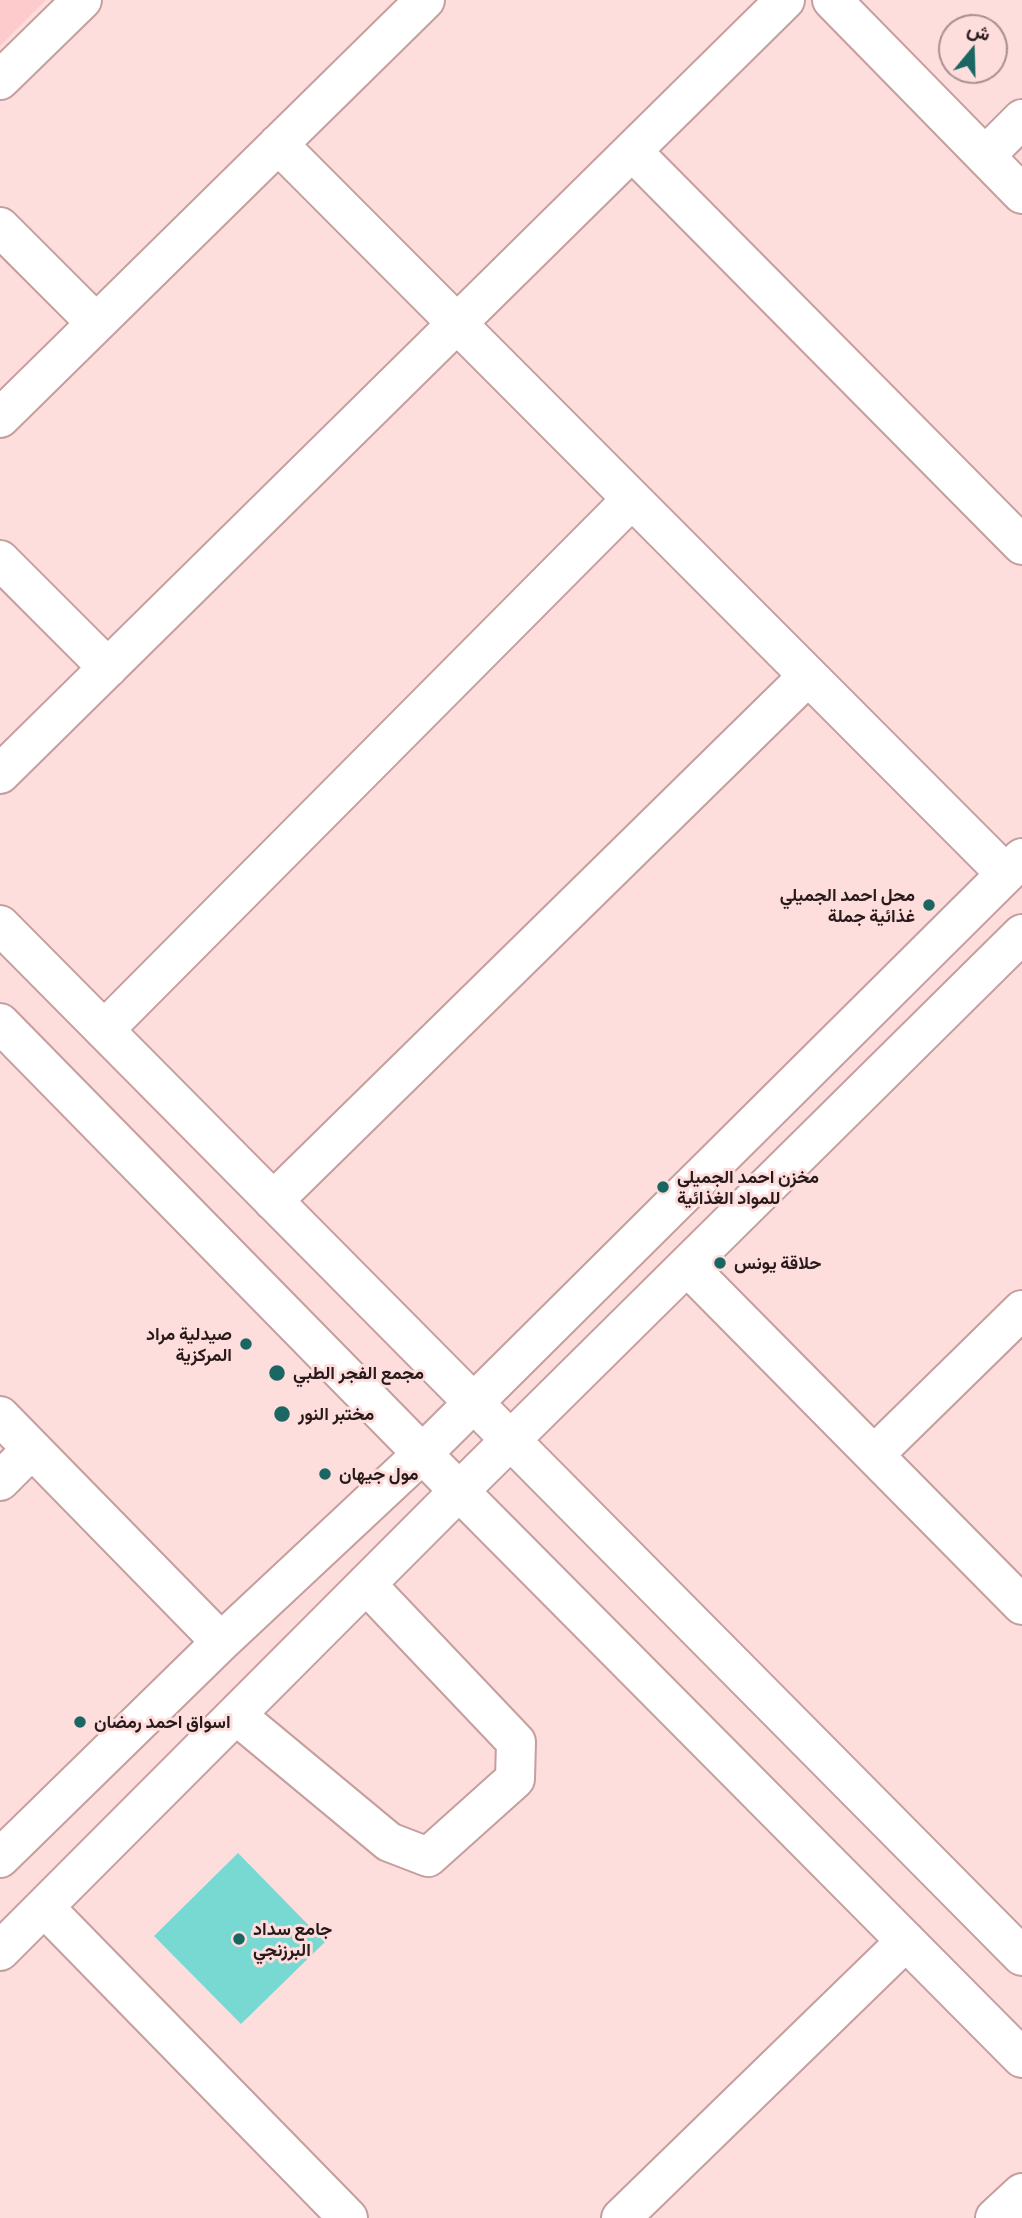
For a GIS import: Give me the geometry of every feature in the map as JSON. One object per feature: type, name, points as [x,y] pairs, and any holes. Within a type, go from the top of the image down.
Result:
[{"type":"street","points":[[0,80],[82,0]]},
{"type":"street","points":[[0,418],[425,0]]},
{"type":"street","points":[[0,774],[785,0]]},
{"type":"street","points":[[832,0],[1022,194]]},
{"type":"street","points":[[985,156],[1022,119]]},
{"type":"street","points":[[0,1858],[221,1642],[423,1453],[1014,866],[808,676],[278,144]]},
{"type":"street","points":[[632,151],[1022,545]]},
{"type":"street","points":[[0,227],[96,323]]},
{"type":"street","points":[[104,1030],[632,499]]},
{"type":"street","points":[[0,560],[108,668]]},
{"type":"street","points":[[273,1201],[808,676]]},
{"type":"street","points":[[0,925],[1022,1956]]},
{"type":"street","points":[[0,1951],[459,1491],[1022,934]]},
{"type":"street","points":[[0,1023],[459,1491],[1022,2058]]},
{"type":"street","points":[[687,1266],[1022,1605]]},
{"type":"street","points":[[874,1455],[1022,1310]]},
{"type":"street","points":[[0,1416],[221,1642]]},
{"type":"street","points":[[0,1481],[32,1449]]},
{"type":"street","points":[[236,1714],[389,1842],[428,1857],[515,1779],[516,1742],[366,1584]]},
{"type":"street","points":[[44,1908],[348,2218]]},
{"type":"street","points":[[621,2218],[906,1941]]},
{"type":"street","points":[[995,2218],[1022,2193]]},
{"type":"shaded area","points":[[0,0],[46,0],[0,46]]},
{"type":"building","name":"جامع سداد البرزنجي","points":[[238,1853],[325,1942],[241,2024],[154,1936]]},
{"type":"place","name":"محل احمد الجميلي غذائية جملة","points":[[929,905]]},
{"type":"place","name":"مخزن احمد الجميلي للمواد الغذائية","points":[[663,1187]]},
{"type":"place","name":"حلاقة يونس","points":[[720,1263]]},
{"type":"place","name":"صيدلية مراد المركزية","points":[[246,1344]]},
{"type":"place","name":"مجمع الفجر الطبي","points":[[277,1373]]},
{"type":"place","name":"مختبر النور","points":[[282,1414]]},
{"type":"place","name":"مول جيهان","points":[[325,1474]]},
{"type":"place","name":"اسواق احمد رمضان","points":[[80,1722]]},
{"type":"place","name":"جامع سداد البرزنجي","points":[[239,1939]]}]
